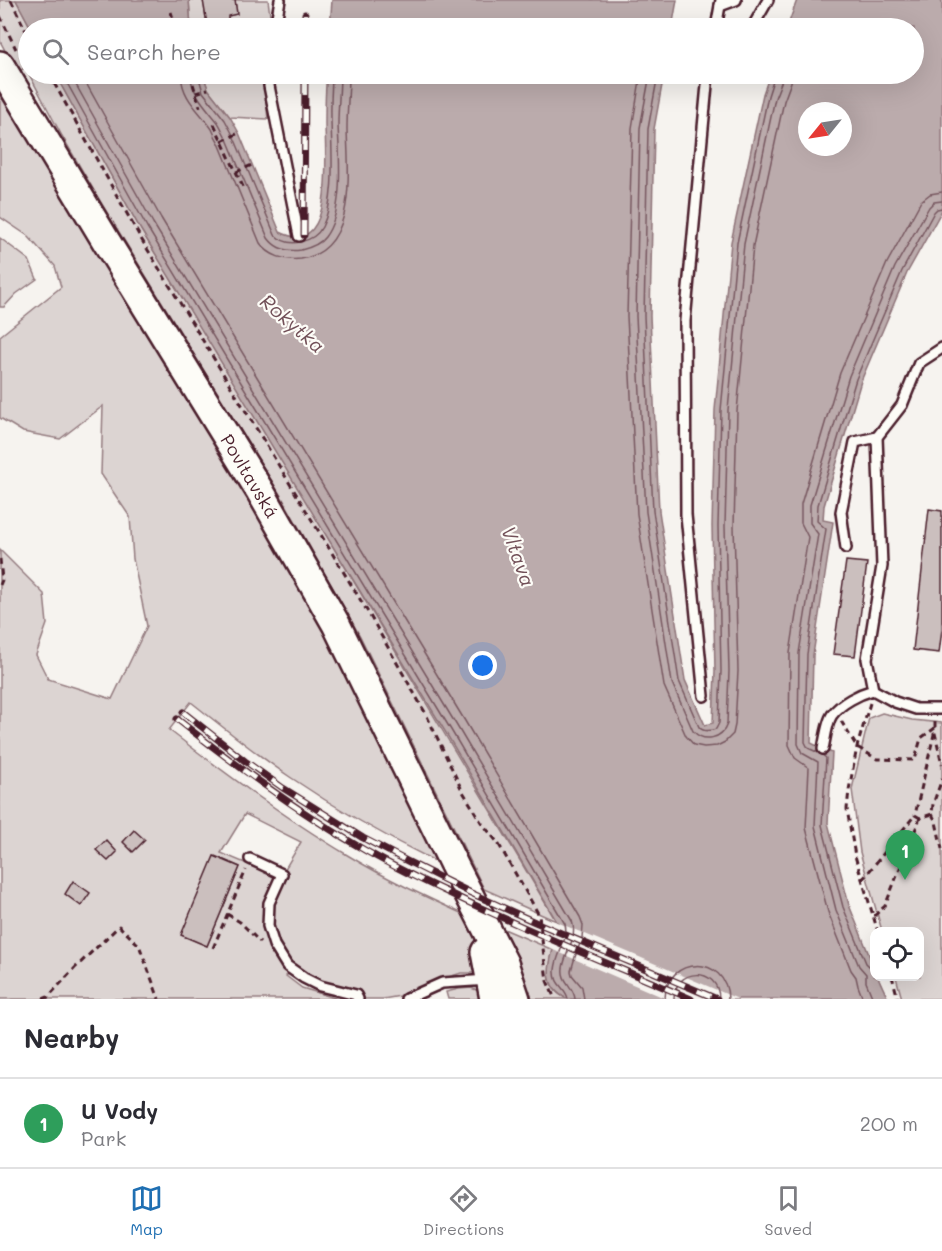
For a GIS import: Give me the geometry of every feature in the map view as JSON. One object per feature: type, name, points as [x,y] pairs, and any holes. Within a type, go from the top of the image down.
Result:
[{"type":"main road","name":"Povltavská","points":[[0,65],[93,221],[260,491],[336,624],[504,963],[516,999]]},
{"type":"main road","name":"Povltavská","points":[[473,901],[493,989]]},
{"type":"lane","points":[[277,18],[280,0]]},
{"type":"lane","points":[[718,18],[720,3],[736,0]]},
{"type":"lane","points":[[758,18],[768,0]]},
{"type":"lane","points":[[269,84],[299,236]]},
{"type":"lane","points":[[704,696],[686,515],[685,321],[707,84]]},
{"type":"lane","points":[[846,548],[841,512],[855,442],[877,436],[902,405],[919,363],[942,348]]},
{"type":"lane","points":[[873,690],[867,659],[882,566],[877,436]]},
{"type":"lane","points":[[823,749],[831,716],[846,702],[861,694],[873,690],[895,702],[916,709],[939,709]]},
{"type":"lane","points":[[250,859],[282,874],[269,903],[268,926],[274,945],[287,966],[303,978],[320,986],[356,995],[358,999]]},
{"type":"lane","points":[[406,999],[442,983],[493,989]]},
{"type":"path","points":[[11,0],[20,18]]},
{"type":"path","points":[[171,12],[173,18]]},
{"type":"path","points":[[55,84],[140,237],[369,614],[426,714],[462,790],[481,822],[498,843],[539,915],[547,981],[555,999]]},
{"type":"path","points":[[193,84],[200,107]]},
{"type":"path","points":[[196,93],[208,89]]},
{"type":"path","points":[[214,124],[244,189]]},
{"type":"path","points":[[222,141],[239,133]]},
{"type":"path","points":[[236,172],[252,165]]},
{"type":"path","points":[[0,559],[2,580],[0,585]]},
{"type":"path","points":[[873,690],[857,747],[848,809],[855,855],[877,927]]},
{"type":"path","points":[[862,880],[915,815],[939,709]]},
{"type":"path","points":[[836,712],[857,747],[876,759],[915,760],[921,738],[935,728]]},
{"type":"path","points":[[935,728],[942,764]]},
{"type":"path","points":[[942,778],[932,814],[942,849]]},
{"type":"path","points":[[915,815],[920,818],[932,814]]},
{"type":"path","points":[[874,916],[885,906],[920,818]]},
{"type":"path","points":[[213,948],[246,870]]},
{"type":"path","points":[[43,999],[119,926],[138,945],[159,999]]},
{"type":"path","points":[[893,981],[898,999]]},
{"type":"shaded area","points":[[0,0],[16,0],[26,18],[18,18],[17,73],[0,41]]},
{"type":"shaded area","points":[[189,0],[203,0],[206,18],[190,18]]},
{"type":"shaded area","points":[[235,0],[268,0],[270,18],[228,18],[228,16],[237,14]]},
{"type":"shaded area","points":[[34,84],[61,84],[141,230],[257,419],[556,921],[484,889],[360,636],[284,501],[62,136]]},
{"type":"shaded area","points":[[206,84],[264,84],[268,119],[230,117]]},
{"type":"shaded area","points":[[0,86],[240,474],[354,685],[438,850],[437,862],[399,843],[308,789],[252,750],[191,702],[169,730],[257,796],[325,842],[419,894],[463,914],[475,934],[481,973],[461,973],[430,983],[406,995],[383,999],[358,999],[351,989],[323,981],[296,967],[286,976],[302,988],[338,999],[0,999],[0,550],[44,594],[47,624],[36,655],[48,679],[112,699],[147,626],[133,559],[130,517],[101,474],[103,406],[60,439],[23,432],[0,418],[0,336],[61,287],[55,266],[28,236],[0,217]],"holes":[[[245,814],[301,842],[282,874],[276,876],[221,853]],[[215,856],[240,867],[207,946],[182,935]]]},
{"type":"shaded area","points":[[0,238],[29,260],[37,279],[16,294],[4,307],[0,307]]},
{"type":"shaded area","points":[[882,713],[912,720],[942,723],[942,999],[902,999],[897,981],[924,981],[924,927],[881,927],[860,852],[852,789],[869,718]]},
{"type":"shaded area","points":[[504,929],[553,950],[549,972],[551,985],[560,995],[568,999],[532,999]]},
{"type":"shaded area","points":[[471,988],[484,993],[484,999],[448,999],[446,992]]},
{"type":"water","points":[[16,0],[189,0],[190,18],[26,18]]},
{"type":"water","points":[[332,0],[677,0],[674,18],[331,18]]},
{"type":"water","points":[[797,0],[942,0],[942,210],[907,273],[861,381],[824,506],[823,520],[833,522],[813,655],[811,743],[832,753],[828,823],[849,905],[870,957],[870,981],[880,981],[888,999],[706,999],[705,993],[693,988],[687,999],[568,999],[552,986],[550,977],[551,957],[560,927],[446,733],[141,230],[61,84],[206,84],[239,133],[280,232],[298,237],[311,231],[319,218],[324,199],[326,84],[662,84],[654,129],[650,316],[659,511],[685,680],[705,725],[713,723],[715,671],[712,526],[715,410],[731,242],[766,84],[924,84],[924,18],[791,18]]},
{"type":"pier","points":[[552,920],[738,999],[703,999],[702,994],[697,991],[691,994],[690,999],[667,999],[551,949],[557,934],[557,928]]},
{"type":"building","points":[[203,0],[235,0],[237,14],[228,16],[228,18],[206,18]]},
{"type":"building","points":[[929,509],[942,511],[942,629],[939,653],[913,650]]},
{"type":"building","points":[[846,561],[867,563],[855,656],[833,654]]},
{"type":"building","points":[[134,830],[145,840],[133,852],[123,842]]},
{"type":"building","points":[[106,840],[117,852],[108,861],[96,850]]},
{"type":"building","points":[[214,856],[240,867],[207,946],[181,935]]},
{"type":"building","points":[[73,881],[90,893],[81,906],[65,894]]},
{"type":"railway","points":[[304,235],[305,84]]},
{"type":"railway","points":[[183,712],[283,788],[363,838],[471,893],[717,999]]},
{"type":"railway","points":[[177,719],[287,801],[379,858],[509,921],[691,999]]},
{"type":"place","name":"U Vody","points":[[905,880]]},
{"type":"water label","name":"Rokytka","points":[[293,323]]},
{"type":"water label","name":"Vltava","points":[[519,556]]}]
